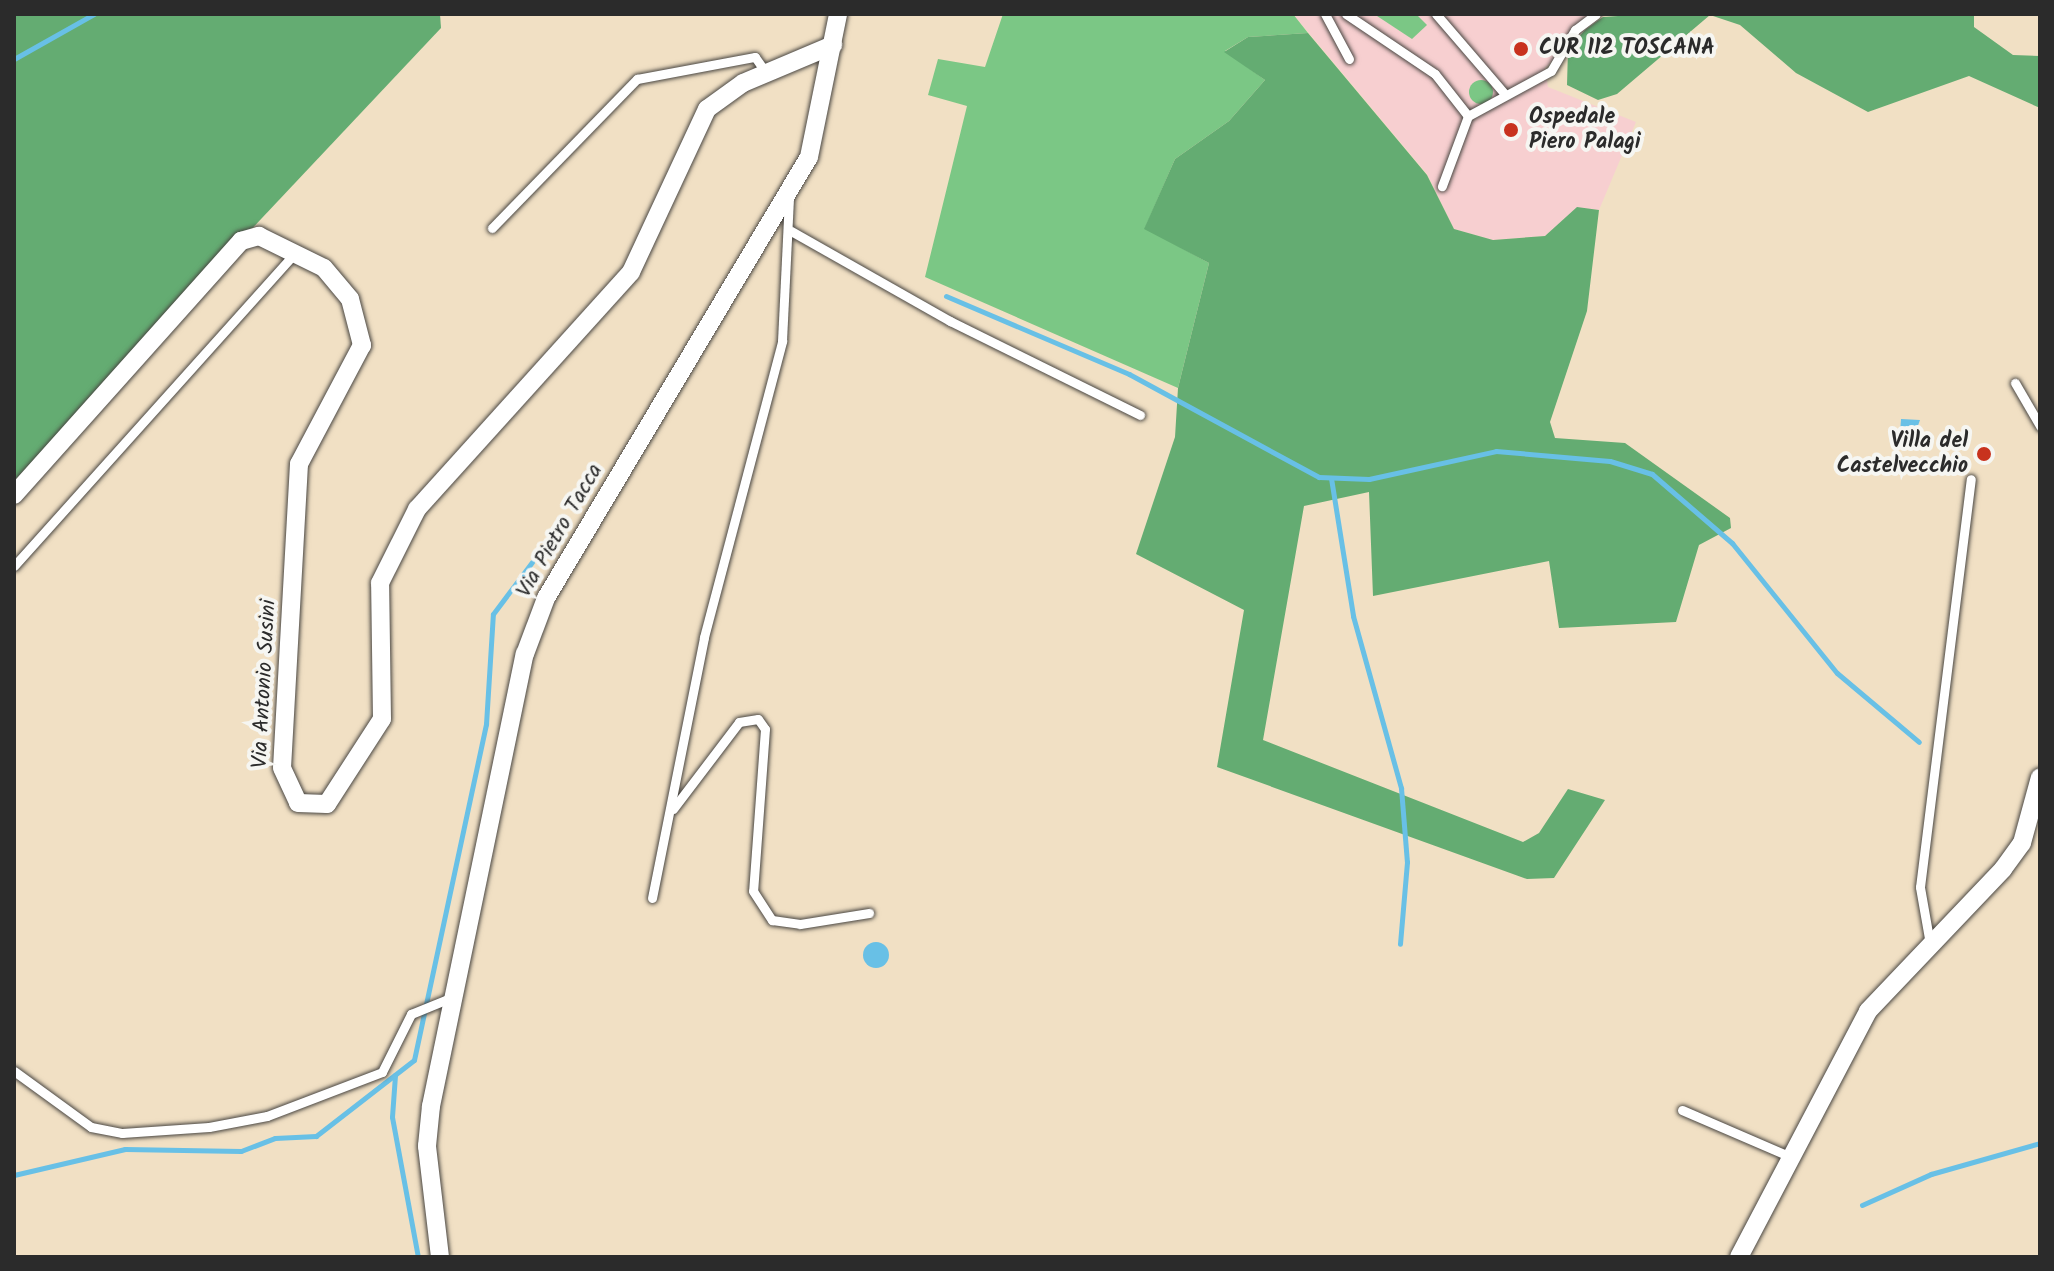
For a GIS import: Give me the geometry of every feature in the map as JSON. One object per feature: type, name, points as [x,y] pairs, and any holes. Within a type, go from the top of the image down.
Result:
[{"type":"street","name":"Via Pietro Tacca","points":[[440,1257],[427,1146],[525,654],[546,598],[789,196],[815,138],[838,14]]},
{"type":"street","name":"Via Antonio Susini","points":[[14,495],[241,241],[259,236],[324,268],[350,299],[362,345],[299,464],[282,768],[286,789],[313,809],[342,790],[382,719],[380,583],[417,509],[631,272],[707,109],[766,73],[833,45]]},
{"type":"street","points":[[1739,1257],[1868,1011],[2022,843],[2040,777]]},
{"type":"lane","points":[[1325,14],[1349,59]]},
{"type":"lane","points":[[1346,14],[1435,74],[1468,116]]},
{"type":"lane","points":[[1436,14],[1504,93]]},
{"type":"lane","points":[[1442,186],[1468,116],[1504,93],[1551,71],[1575,30],[1596,14]]},
{"type":"lane","points":[[492,228],[637,79],[755,57],[766,73]]},
{"type":"lane","points":[[652,898],[704,637],[769,408],[791,231],[789,196]]},
{"type":"lane","points":[[791,231],[950,321],[1140,415]]},
{"type":"lane","points":[[14,566],[294,254]]},
{"type":"lane","points":[[2015,383],[2040,426]]},
{"type":"lane","points":[[1930,944],[1920,887],[1971,479]]},
{"type":"lane","points":[[671,812],[739,722],[758,719],[765,729],[753,891],[772,920],[800,924],[869,913]]},
{"type":"lane","points":[[14,1071],[91,1127],[122,1133],[209,1127],[267,1116],[382,1072],[411,1014],[455,996]]},
{"type":"lane","points":[[1682,1110],[1791,1157]]},
{"type":"shaded area","name":"Ospedale Piero Palagi","points":[[1293,14],[1601,14],[1545,68],[1548,87],[1636,122],[1599,210],[1577,208],[1545,236],[1493,240],[1454,229],[1427,174]]},
{"type":"green space","points":[[14,14],[440,14],[441,28],[14,481]]},
{"type":"green space","points":[[1003,14],[1293,14],[1308,33],[1248,37],[1225,51],[1265,80],[1229,121],[1175,159],[1145,228],[1209,263],[1178,388],[925,277],[967,106],[928,95],[938,59],[985,67]]},
{"type":"green space","points":[[1374,14],[1416,14],[1427,25],[1412,39]]},
{"type":"green space","points":[[1648,14],[1974,14],[1974,27],[2013,55],[2040,56],[2040,108],[1969,76],[1868,112],[1796,73],[1740,25],[1710,15],[1617,94],[1598,100],[1567,85],[1568,49],[1585,30],[1603,17]]},
{"type":"green space","points":[[1308,33],[1427,175],[1454,229],[1493,240],[1545,236],[1577,207],[1599,210],[1587,311],[1550,422],[1555,438],[1625,443],[1730,518],[1731,528],[1699,545],[1676,622],[1559,628],[1549,561],[1373,596],[1369,492],[1304,506],[1263,740],[1523,842],[1539,833],[1568,789],[1605,800],[1554,878],[1527,879],[1217,767],[1244,610],[1136,554],[1175,437],[1178,388],[1209,263],[1144,229],[1175,159],[1229,121],[1265,80],[1224,52],[1248,37]]},
{"type":"green space","points":[[1481,80],[1492,87],[1493,92],[1486,103],[1481,104],[1470,97],[1469,92],[1476,81]]},
{"type":"water","points":[[1901,419],[1920,420],[1910,448],[1899,447]]},
{"type":"water","points":[[876,942],[885,946],[889,955],[885,964],[876,968],[867,964],[863,955],[867,946]]},
{"type":"waterway","points":[[14,59],[94,14]]},
{"type":"waterway","points":[[946,296],[1129,374],[1319,477],[1369,479],[1496,451],[1610,461],[1652,474],[1732,543],[1837,673],[1919,742]]},
{"type":"waterway","points":[[1331,478],[1353,616],[1401,788],[1407,862],[1400,944]]},
{"type":"waterway","points":[[14,1175],[125,1149],[241,1151],[275,1138],[316,1136],[414,1060],[486,724],[493,614],[532,562]]},
{"type":"waterway","points":[[395,1075],[392,1117],[418,1257]]},
{"type":"waterway","points":[[1862,1205],[1931,1174],[2040,1143]]},
{"type":"place","name":"CUR 112 TOSCANA","points":[[1521,49]]},
{"type":"place","name":"Ospedale Piero Palagi","points":[[1511,130]]},
{"type":"place","name":"Villa del Castelvecchio","points":[[1984,454]]}]
